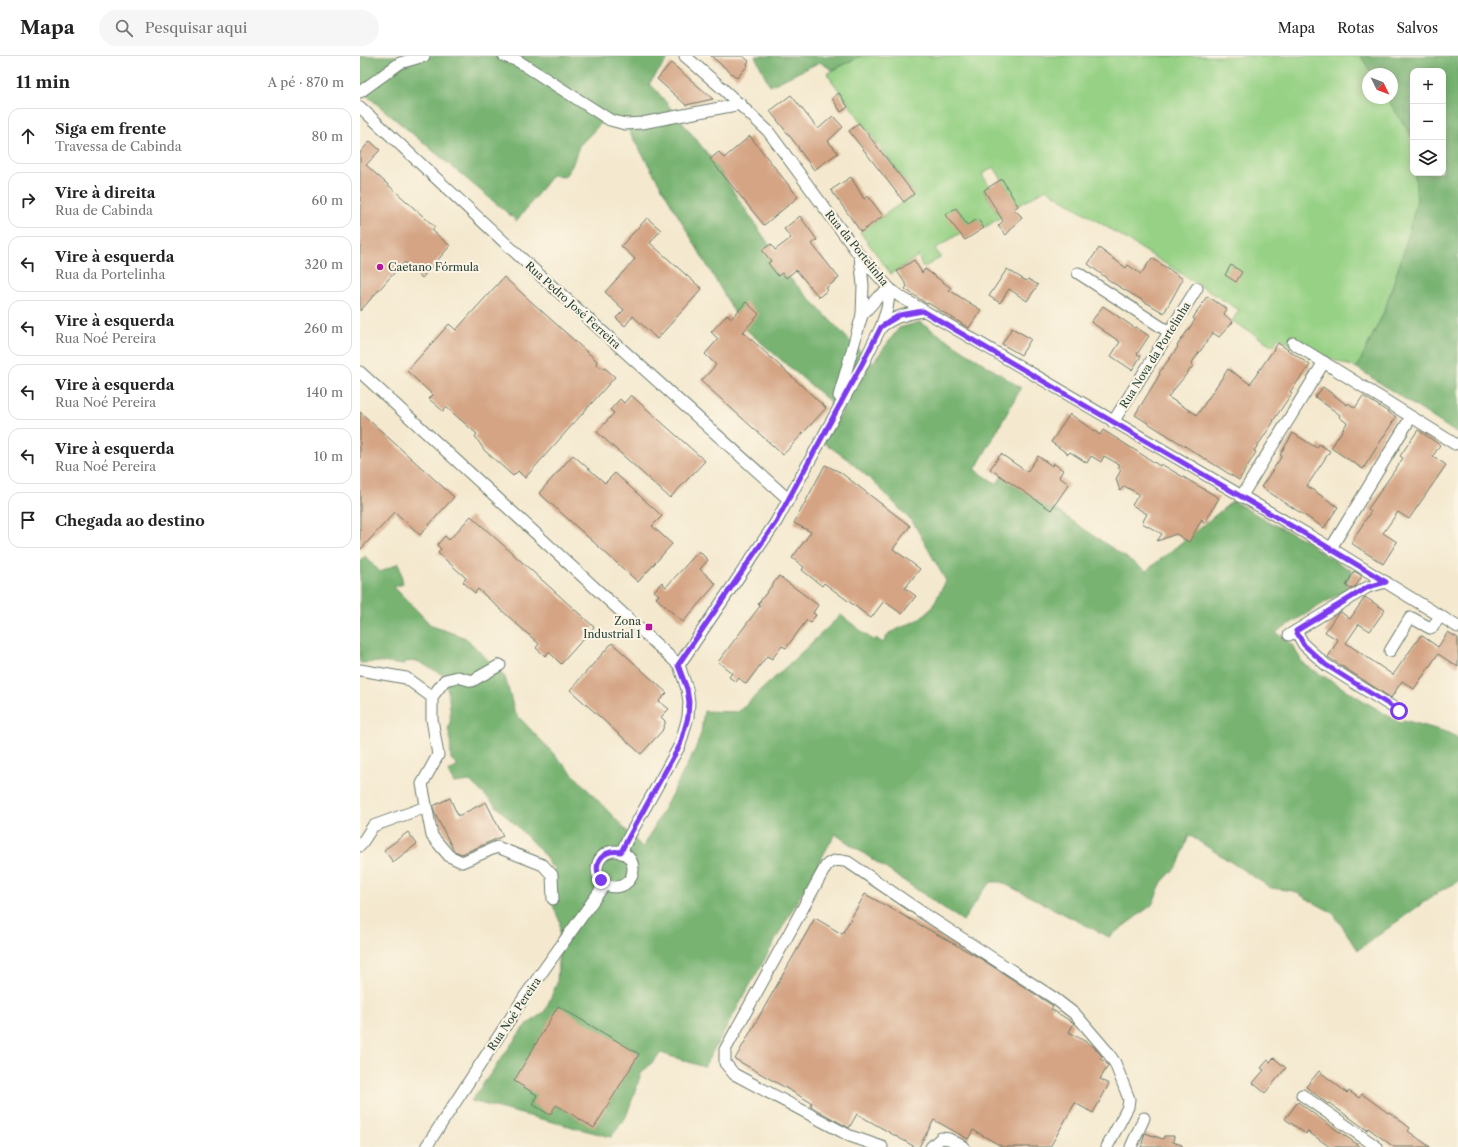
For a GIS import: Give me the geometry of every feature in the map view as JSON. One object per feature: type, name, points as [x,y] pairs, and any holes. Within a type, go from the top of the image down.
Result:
[{"type":"street","points":[[360,92],[400,63],[424,56]]},
{"type":"street","points":[[504,56],[518,61],[610,120],[626,124],[642,123],[740,104]]},
{"type":"street","name":"Rua da Portelinha","points":[[685,56],[740,104],[768,132],[860,256],[890,289],[899,296],[1241,497],[1331,548],[1458,627]]},
{"type":"street","name":"Rua Pedro José Ferreira","points":[[360,107],[532,268],[788,499]]},
{"type":"street","points":[[834,414],[862,315],[863,286],[860,256]]},
{"type":"street","points":[[1078,273],[1169,332]]},
{"type":"street","name":"Rua Nova da Portelinha","points":[[1113,422],[1197,288]]},
{"type":"street","points":[[862,315],[878,296],[890,289]]},
{"type":"street","points":[[678,665],[776,522],[881,327],[887,309],[890,289]]},
{"type":"street","points":[[881,327],[900,315],[923,311]]},
{"type":"street","points":[[1293,343],[1455,444]]},
{"type":"street","points":[[1241,497],[1324,362]]},
{"type":"street","points":[[360,372],[678,665],[687,689],[689,702],[688,717],[680,745],[621,852]]},
{"type":"street","points":[[1331,548],[1411,417]]},
{"type":"street","points":[[1386,582],[1368,587],[1293,633],[1326,665],[1399,711]]},
{"type":"street","points":[[1390,651],[1410,618],[1430,628],[1441,616]]},
{"type":"street","points":[[500,666],[472,681],[458,677],[445,680],[432,697],[432,719],[438,755],[422,784],[432,836],[449,856],[462,862],[497,847],[543,865],[552,875],[553,899]]},
{"type":"street","points":[[360,670],[406,678],[432,697]]},
{"type":"street","points":[[360,846],[373,826],[426,807]]},
{"type":"street","points":[[610,852],[621,852],[630,860],[632,866],[631,877],[622,885],[617,887],[605,884],[598,875],[597,870],[600,859],[610,852]]},
{"type":"street","points":[[882,1147],[850,1136],[734,1074],[725,1063],[725,1050],[826,866],[834,861],[841,860],[848,862],[923,913],[1054,998],[1076,1016],[1106,1050],[1115,1064],[1130,1098],[1128,1107],[1107,1147]]},
{"type":"street","name":"Rua Noé Pereira","points":[[426,1147],[525,996],[605,884]]},
{"type":"street","points":[[1302,1095],[1377,1147]]},
{"type":"street","points":[[1131,1147],[1144,1118]]},
{"type":"street","points":[[931,1147],[941,1138],[949,1139],[964,1147]]},
{"type":"green space","points":[[360,56],[670,56],[649,84],[656,90],[711,158],[778,258],[785,273],[872,364],[899,328],[920,322],[1021,388],[975,470],[997,484],[1003,474],[1146,571],[1233,501],[1273,524],[1309,542],[1316,549],[1352,571],[1346,584],[1349,588],[1276,632],[1292,645],[1302,663],[1400,723],[1404,720],[1450,733],[1458,738],[1458,881],[1438,892],[1358,950],[1333,913],[1293,891],[1271,888],[1189,835],[1178,865],[1162,882],[1152,905],[1109,937],[1001,882],[992,882],[982,892],[963,921],[835,834],[704,1067],[661,1053],[641,1074],[626,1117],[611,1137],[471,1101],[523,1028],[545,1011],[557,983],[560,922],[549,896],[554,867],[549,865],[546,857],[519,828],[470,781],[454,783],[448,772],[458,766],[451,759],[448,729],[450,725],[450,711],[445,676],[417,661],[404,662],[403,665],[381,662],[360,663],[360,561],[365,556],[380,572],[399,563],[403,584],[394,587],[432,626],[466,638],[505,677],[515,713],[643,848],[695,750],[701,733],[704,711],[738,712],[841,615],[874,641],[876,638],[883,643],[889,633],[918,620],[931,609],[946,581],[914,524],[877,485],[847,459],[823,442],[842,412],[743,327],[627,128],[604,120],[579,146],[572,166],[565,176],[552,175],[517,221],[360,90]]},
{"type":"green space","points":[[755,56],[861,56],[832,70],[820,62],[770,86]]},
{"type":"green space","points":[[860,56],[1361,56],[1368,68],[1362,68],[1362,104],[1391,104],[1410,133],[1410,176],[1415,176],[1417,200],[1404,251],[1384,312],[1357,368],[1290,345],[1279,337],[1273,346],[1232,321],[1239,310],[1046,189],[1018,206],[994,167],[982,174],[990,187],[984,191],[998,213],[1006,208],[1009,212],[984,228],[978,219],[968,225],[956,208],[960,233],[935,249],[941,257],[923,268],[918,256],[891,274],[860,232],[914,194],[827,74]]},
{"type":"green space","points":[[1361,56],[1458,56],[1458,434],[1357,368],[1384,312],[1404,251],[1417,200],[1415,176],[1446,176],[1446,68],[1410,68],[1410,133],[1391,104],[1398,104],[1398,68],[1368,68]]},
{"type":"building","points":[[711,56],[743,56],[749,61],[747,64],[748,65],[737,78]]},
{"type":"building","points":[[671,63],[713,99],[686,105],[657,79]]},
{"type":"building","points":[[839,93],[848,107],[841,112],[832,98]]},
{"type":"building","points":[[791,95],[818,129],[833,116],[843,127],[828,141],[838,153],[814,170],[770,111]]},
{"type":"building","points":[[859,123],[914,194],[904,202],[849,131]]},
{"type":"building","points":[[750,136],[798,197],[764,225],[710,159],[719,152],[724,158]]},
{"type":"building","name":"Caetano Fórmula","points":[[370,141],[380,150],[366,165],[435,227],[432,230],[450,246],[422,278],[404,262],[360,311],[360,153]]},
{"type":"building","points":[[851,177],[864,199],[868,196],[883,216],[861,232],[831,190]]},
{"type":"building","points":[[1002,179],[1018,206],[1014,209],[1022,217],[1006,235],[998,226],[1003,221],[984,190]]},
{"type":"building","points":[[956,208],[967,225],[978,219],[984,228],[965,240],[945,215]]},
{"type":"building","points":[[800,216],[817,240],[812,244],[839,278],[826,288],[828,290],[819,297],[796,270],[786,278],[782,273],[778,276],[768,263],[771,261],[762,250],[771,244],[775,250],[791,238],[784,229]]},
{"type":"building","points":[[647,218],[661,230],[650,243],[702,289],[657,339],[633,316],[625,326],[616,318],[624,310],[605,292],[635,259],[621,246]]},
{"type":"building","points":[[1099,248],[1126,268],[1128,265],[1141,274],[1152,258],[1183,279],[1164,313],[1113,283],[1088,264]]},
{"type":"building","points":[[914,260],[922,273],[925,269],[951,288],[949,290],[981,310],[969,328],[928,303],[927,304],[905,289],[907,286],[897,271]]},
{"type":"building","points":[[1231,265],[1242,272],[1236,282],[1225,275]]},
{"type":"building","points":[[1007,269],[1026,281],[1028,279],[1038,285],[1027,301],[1009,289],[1000,303],[989,296]]},
{"type":"building","points":[[504,277],[597,361],[596,365],[606,369],[615,377],[525,478],[518,471],[513,476],[484,450],[475,436],[477,434],[446,407],[443,411],[429,399],[433,395],[407,371],[449,324],[456,330]]},
{"type":"building","points":[[1207,296],[1227,309],[1224,314],[1233,322],[1219,337],[1213,333],[1191,364],[1193,366],[1168,397],[1197,415],[1228,369],[1250,384],[1278,343],[1310,365],[1290,392],[1292,393],[1254,451],[1256,452],[1239,480],[1135,415],[1160,374],[1159,373],[1195,320],[1193,318]]},
{"type":"building","points":[[746,302],[759,314],[743,332],[826,408],[783,455],[701,381],[716,365],[705,354],[718,339],[711,332],[728,314],[731,319]]},
{"type":"building","points":[[1103,306],[1149,336],[1137,354],[1141,356],[1132,370],[1111,356],[1120,342],[1091,322]]},
{"type":"building","points":[[1012,328],[1031,339],[1021,355],[1002,344]]},
{"type":"building","points":[[1323,387],[1347,405],[1348,403],[1355,408],[1363,396],[1396,417],[1363,469],[1331,448],[1347,423],[1339,417],[1340,415],[1315,397]]},
{"type":"building","points":[[631,395],[705,461],[670,498],[597,432],[614,413],[610,410],[620,399],[624,403]]},
{"type":"building","points":[[360,412],[454,497],[420,535],[395,512],[360,550]]},
{"type":"building","points":[[1070,414],[1100,435],[1103,430],[1160,466],[1161,464],[1219,498],[1204,524],[1202,519],[1189,542],[1176,534],[1157,541],[1162,534],[1142,523],[1147,514],[1132,505],[1139,494],[1124,486],[1120,491],[1116,479],[1121,470],[1118,468],[1120,465],[1104,456],[1101,462],[1091,456],[1087,463],[1070,452],[1068,454],[1051,442]]},
{"type":"building","points":[[1418,430],[1440,445],[1433,456],[1446,465],[1409,519],[1398,512],[1383,533],[1397,542],[1383,564],[1351,543],[1371,511],[1368,509],[1403,458],[1400,456]]},
{"type":"building","points":[[1293,433],[1317,448],[1319,444],[1330,451],[1307,486],[1338,507],[1324,528],[1261,487],[1282,456],[1280,455]]},
{"type":"building","points":[[1001,454],[1027,472],[1038,456],[1052,466],[1053,463],[1063,470],[1059,477],[1069,484],[1051,510],[990,469]]},
{"type":"building","points":[[573,455],[605,483],[615,473],[662,516],[652,526],[672,544],[638,582],[539,493]]},
{"type":"building","points":[[825,465],[840,472],[910,526],[893,549],[920,569],[905,588],[916,596],[902,614],[884,601],[871,618],[824,583],[822,586],[802,570],[804,567],[792,558],[811,532],[794,523]]},
{"type":"building","points":[[471,516],[594,627],[561,664],[549,652],[545,656],[536,648],[539,644],[478,589],[475,593],[463,582],[466,578],[438,553],[441,549],[437,545],[445,536],[449,540]]},
{"type":"building","points":[[699,551],[708,560],[700,569],[716,584],[683,622],[656,598],[659,595],[654,591],[662,582],[666,587]]},
{"type":"building","points":[[1354,571],[1362,576],[1356,586],[1351,589],[1346,586]]},
{"type":"building","points":[[779,576],[818,605],[813,613],[816,615],[810,623],[807,620],[786,648],[782,646],[772,659],[767,656],[746,684],[739,678],[736,682],[729,677],[732,673],[718,662],[760,606],[758,604]]},
{"type":"building","points":[[1365,597],[1385,610],[1370,631],[1359,624],[1346,643],[1393,675],[1421,635],[1438,647],[1448,632],[1458,638],[1458,667],[1438,654],[1414,689],[1402,681],[1391,698],[1328,657],[1338,640],[1325,632],[1337,614],[1341,612],[1350,619]]},
{"type":"building","points":[[612,643],[667,693],[659,701],[669,709],[661,717],[665,721],[665,724],[662,731],[641,754],[570,690]]},
{"type":"building","points":[[450,798],[458,816],[486,802],[503,836],[462,854],[454,851],[435,814],[433,806]]},
{"type":"building","points":[[408,832],[417,844],[393,862],[384,850]]},
{"type":"building","points":[[865,894],[983,960],[1053,1006],[1051,1009],[1074,1023],[1069,1032],[1093,1046],[1102,1056],[1100,1059],[1106,1062],[1108,1066],[1100,1079],[1109,1084],[1093,1113],[1075,1103],[1050,1147],[1003,1147],[973,1130],[968,1139],[934,1120],[919,1147],[915,1147],[857,1114],[849,1128],[810,1106],[812,1103],[735,1059],[815,918],[842,934]]},
{"type":"building","points":[[558,1006],[639,1054],[594,1128],[556,1105],[550,1115],[532,1104],[537,1095],[514,1081]]},
{"type":"building","points":[[1274,1058],[1286,1068],[1265,1093],[1253,1083],[1264,1070],[1261,1068],[1268,1060],[1270,1062]]},
{"type":"building","points":[[1319,1071],[1347,1093],[1349,1091],[1359,1098],[1362,1094],[1388,1113],[1389,1112],[1410,1128],[1408,1131],[1430,1147],[1394,1147],[1368,1128],[1367,1130],[1329,1103],[1328,1104],[1306,1087]]},
{"type":"building","points":[[1298,1102],[1361,1147],[1330,1147],[1307,1131],[1306,1134],[1285,1119]]},
{"type":"building","points":[[1145,1133],[1163,1139],[1164,1136],[1174,1136],[1173,1142],[1182,1145],[1182,1147],[1141,1147]]},
{"type":"place","name":"Caetano Fórmula","points":[[380,267]]},
{"type":"place","name":"Zona Industrial 1","points":[[649,627]]},
{"type":"route","points":[[601,880],[597,870],[600,859],[610,852],[621,852],[680,745],[688,717],[689,702],[687,689],[678,665],[776,522],[881,327],[900,315],[923,311],[1386,582],[1368,587],[1296,631],[1304,645],[1326,665],[1399,711]]}]
